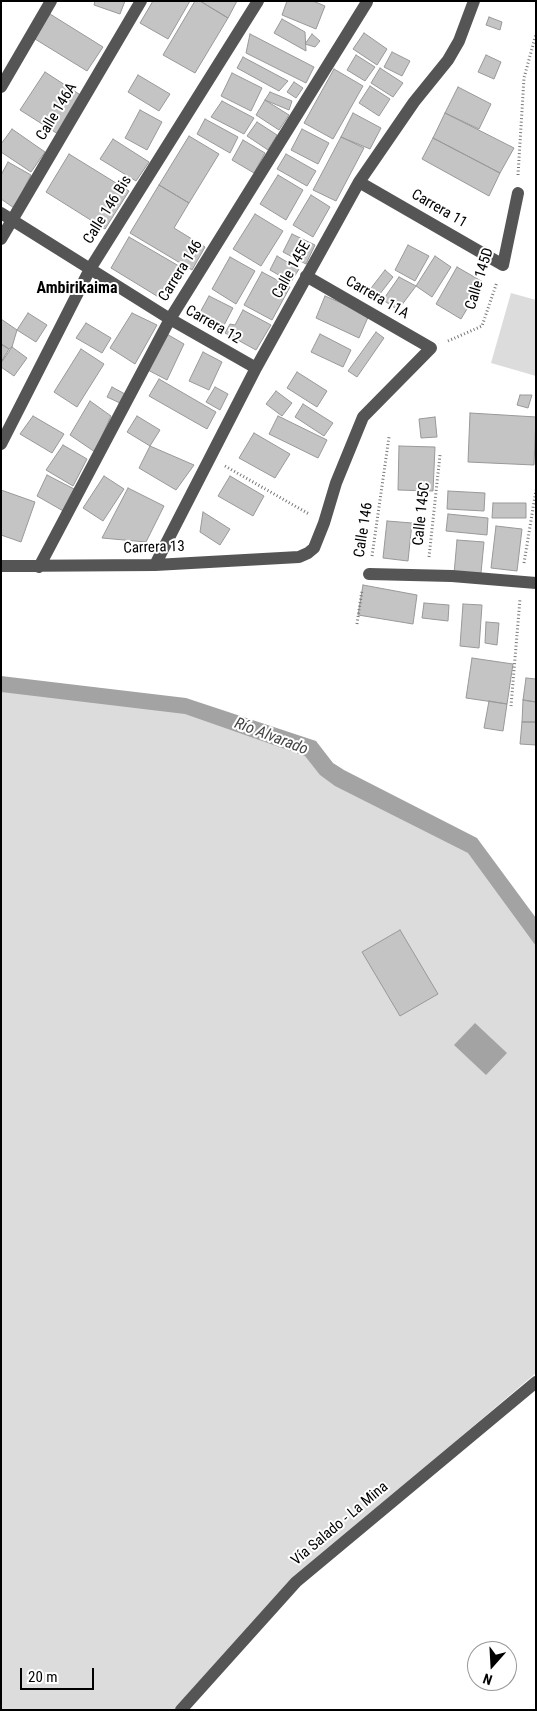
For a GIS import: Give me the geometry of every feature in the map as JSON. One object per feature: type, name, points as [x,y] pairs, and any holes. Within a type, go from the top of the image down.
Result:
[{"type":"street","points":[[1,87],[51,1]]},
{"type":"street","name":"Calle 146A","points":[[1,239],[6,217],[142,1]]},
{"type":"street","name":"Calle 146 Bis","points":[[1,444],[90,269],[258,1]]},
{"type":"street","name":"Calle 145E","points":[[155,565],[256,368],[359,182],[414,102],[448,60],[460,41],[474,1]]},
{"type":"street","name":"Carrera 146","points":[[39,567],[170,319],[367,2]]},
{"type":"street","name":"Carrera 11","points":[[359,182],[503,265]]},
{"type":"street","name":"Calle 145D","points":[[503,265],[518,193]]},
{"type":"street","name":"Carrera 12","points":[[6,217],[170,319],[256,368]]},
{"type":"street","name":"Carrera 11A","points":[[306,276],[431,348]]},
{"type":"street","points":[[324,523],[336,483],[363,417],[431,348]]},
{"type":"street","name":"Carrera 13","points":[[1,566],[155,565],[299,557],[314,548],[324,523]]},
{"type":"street","points":[[369,574],[427,575],[536,583]]},
{"type":"street","name":"Vía Salado - La Mina","points":[[181,1710],[296,1582],[536,1382]]},
{"type":"path","points":[[518,193],[524,78],[536,34]]},
{"type":"path","name":"Calle 145D","points":[[431,348],[482,326],[503,265]]},
{"type":"path","name":"Calle 146","points":[[357,624],[363,586],[369,574],[389,437]]},
{"type":"path","name":"Calle 145C","points":[[427,575],[440,455]]},
{"type":"path","points":[[209,457],[324,523]]},
{"type":"shaded area","points":[[511,293],[536,300],[536,376],[491,363]]},
{"type":"shaded area","points":[[1,684],[186,706],[309,748],[326,769],[474,846],[536,932],[536,1373],[304,1570],[176,1710],[1,1710]]},
{"type":"water","name":"Río Alvarado","points":[[1,676],[186,698],[316,741],[333,763],[344,770],[477,838],[536,918],[536,946],[468,853],[335,786],[320,775],[305,756],[185,714],[1,692]]},
{"type":"water","points":[[475,1023],[507,1053],[486,1075],[454,1045]]},
{"type":"building","points":[[95,1],[125,1],[120,14],[94,5]]},
{"type":"building","points":[[153,1],[190,1],[168,39],[140,23]]},
{"type":"building","points":[[195,1],[200,1],[228,18],[195,73],[163,55]]},
{"type":"building","points":[[200,1],[237,1],[228,18]]},
{"type":"building","points":[[287,1],[313,1],[325,6],[316,29],[282,15]]},
{"type":"building","points":[[50,14],[103,47],[87,71],[35,39]]},
{"type":"building","points":[[489,17],[502,22],[500,30],[486,25]]},
{"type":"building","points":[[282,19],[305,32],[306,51],[274,33]]},
{"type":"building","points":[[364,33],[387,49],[377,65],[353,49]]},
{"type":"building","points":[[250,34],[314,67],[306,83],[246,53]]},
{"type":"building","points":[[312,34],[320,41],[315,47],[305,44]]},
{"type":"building","points":[[392,52],[410,61],[402,76],[384,67]]},
{"type":"building","points":[[356,55],[375,67],[365,81],[347,70]]},
{"type":"building","points":[[486,55],[501,62],[494,79],[478,72]]},
{"type":"building","points":[[243,57],[288,81],[279,91],[237,68]]},
{"type":"building","points":[[380,68],[403,83],[393,97],[371,83]]},
{"type":"building","points":[[334,69],[363,86],[333,139],[304,123]]},
{"type":"building","points":[[45,72],[82,96],[58,134],[20,110]]},
{"type":"building","points":[[232,73],[262,88],[251,111],[221,96]]},
{"type":"building","points":[[138,75],[170,94],[159,111],[128,92]]},
{"type":"building","points":[[294,82],[303,88],[296,98],[287,92]]},
{"type":"building","points":[[370,86],[390,99],[379,116],[359,103]]},
{"type":"building","points":[[458,87],[491,104],[479,129],[445,113]]},
{"type":"building","points":[[270,92],[292,101],[289,110],[265,100]]},
{"type":"building","points":[[265,100],[289,115],[279,130],[256,115]]},
{"type":"building","points":[[222,101],[254,118],[244,134],[211,117]]},
{"type":"building","points":[[140,110],[162,122],[147,150],[125,138]]},
{"type":"building","points":[[353,113],[381,128],[370,149],[341,137]]},
{"type":"building","points":[[445,113],[514,148],[500,173],[433,138]]},
{"type":"building","points":[[205,119],[238,137],[230,153],[197,134]]},
{"type":"building","points":[[257,122],[277,135],[268,150],[247,136]]},
{"type":"building","points":[[12,129],[45,152],[31,172],[1,152],[1,144]]},
{"type":"building","points":[[302,129],[329,143],[318,164],[291,150]]},
{"type":"building","points":[[189,136],[219,154],[189,203],[159,185]]},
{"type":"building","points":[[341,137],[364,148],[336,201],[313,190]]},
{"type":"building","points":[[433,138],[500,173],[489,196],[422,159]]},
{"type":"building","points":[[113,139],[149,162],[136,181],[100,159]]},
{"type":"building","points":[[243,140],[265,153],[254,173],[232,160]]},
{"type":"building","points":[[69,154],[129,191],[105,229],[46,192]]},
{"type":"building","points":[[286,154],[316,171],[307,186],[277,169]]},
{"type":"building","points":[[8,162],[31,175],[14,208],[1,199],[1,175]]},
{"type":"building","points":[[278,175],[303,190],[286,220],[260,204]]},
{"type":"building","points":[[159,185],[189,203],[174,228],[205,247],[192,270],[130,233]]},
{"type":"building","points":[[311,195],[330,207],[313,237],[293,225]]},
{"type":"building","points":[[255,214],[283,231],[261,266],[233,249]]},
{"type":"building","points":[[292,234],[315,245],[306,264],[283,252]]},
{"type":"building","points":[[129,237],[184,269],[165,301],[111,268]]},
{"type":"building","points":[[408,245],[429,256],[415,281],[395,270]]},
{"type":"building","points":[[277,256],[299,269],[291,282],[270,270]]},
{"type":"building","points":[[435,256],[451,267],[432,297],[416,286]]},
{"type":"building","points":[[230,257],[255,271],[236,304],[212,289]]},
{"type":"building","points":[[457,267],[483,282],[461,319],[436,304]]},
{"type":"building","points":[[385,270],[393,277],[376,299],[368,292]]},
{"type":"building","points":[[262,272],[290,287],[272,320],[244,305]]},
{"type":"building","points":[[399,277],[416,286],[398,310],[383,300]]},
{"type":"building","points":[[209,296],[233,308],[222,329],[198,316]]},
{"type":"building","points":[[325,296],[369,315],[359,338],[316,318]]},
{"type":"building","points":[[243,310],[271,325],[256,350],[225,333],[230,324],[235,325]]},
{"type":"building","points":[[28,313],[47,325],[36,342],[17,330]]},
{"type":"building","points":[[132,313],[157,325],[135,364],[110,348]]},
{"type":"building","points":[[1,319],[17,330],[12,347],[9,349],[1,344]]},
{"type":"building","points":[[86,323],[111,338],[102,353],[76,338]]},
{"type":"building","points":[[376,332],[384,338],[357,377],[348,371]]},
{"type":"building","points":[[165,333],[184,344],[167,380],[146,369]]},
{"type":"building","points":[[320,334],[351,350],[343,367],[311,352]]},
{"type":"building","points":[[1,344],[9,349],[1,362]]},
{"type":"building","points":[[12,347],[27,358],[14,376],[1,367],[1,363]]},
{"type":"building","points":[[81,349],[104,364],[77,407],[54,392]]},
{"type":"building","points":[[203,352],[222,362],[209,390],[189,381]]},
{"type":"building","points":[[297,372],[327,391],[317,407],[287,388]]},
{"type":"building","points":[[159,379],[216,412],[207,429],[149,396]]},
{"type":"building","points":[[112,387],[125,394],[120,403],[107,397]]},
{"type":"building","points":[[215,387],[228,394],[220,410],[206,402]]},
{"type":"building","points":[[276,391],[292,403],[282,416],[266,404]]},
{"type":"building","points":[[520,395],[532,395],[528,408],[517,405]]},
{"type":"building","points":[[90,401],[111,416],[95,452],[70,435]]},
{"type":"building","points":[[303,404],[333,423],[324,436],[295,417]]},
{"type":"building","points":[[470,413],[536,417],[534,465],[468,462]]},
{"type":"building","points":[[33,416],[64,434],[52,453],[20,434]]},
{"type":"building","points":[[137,416],[160,430],[150,446],[127,432]]},
{"type":"building","points":[[278,416],[327,440],[318,458],[269,434]]},
{"type":"building","points":[[435,417],[437,437],[421,438],[419,419]]},
{"type":"building","points":[[254,433],[290,454],[275,478],[239,458]]},
{"type":"building","points":[[63,445],[87,459],[73,486],[46,470]]},
{"type":"building","points":[[150,446],[194,465],[176,490],[139,468]]},
{"type":"building","points":[[399,446],[435,447],[433,491],[398,490]]},
{"type":"building","points":[[47,475],[76,490],[65,512],[37,496]]},
{"type":"building","points":[[104,476],[124,489],[103,521],[83,508]]},
{"type":"building","points":[[230,476],[264,496],[253,516],[218,496]]},
{"type":"building","points":[[128,488],[164,506],[146,542],[102,538]]},
{"type":"building","points":[[1,490],[35,502],[21,542],[1,535]]},
{"type":"building","points":[[448,491],[485,493],[484,511],[447,509]]},
{"type":"building","points":[[493,503],[526,503],[526,518],[492,518]]},
{"type":"building","points":[[203,512],[230,529],[220,545],[200,532]]},
{"type":"building","points":[[448,514],[488,518],[487,535],[446,531]]},
{"type":"building","points":[[387,521],[412,523],[408,561],[383,558]]},
{"type":"building","points":[[496,526],[522,529],[517,571],[491,568]]},
{"type":"building","points":[[457,540],[484,542],[481,573],[454,574]]},
{"type":"building","points":[[363,585],[417,595],[413,624],[358,615]]},
{"type":"building","points":[[424,603],[449,605],[448,621],[422,618]]},
{"type":"building","points":[[463,604],[482,605],[479,648],[460,646]]},
{"type":"building","points":[[486,622],[499,623],[497,645],[485,643]]},
{"type":"building","points":[[472,658],[513,664],[507,704],[466,698]]},
{"type":"building","points":[[526,678],[536,679],[536,702],[523,700]]},
{"type":"building","points":[[523,700],[536,702],[536,722],[522,722]]},
{"type":"building","points":[[489,701],[507,704],[503,731],[484,728]]},
{"type":"building","points":[[522,722],[536,722],[536,745],[520,744]]},
{"type":"building","points":[[400,930],[438,994],[400,1016],[362,952]]},
{"type":"district","name":"Ambirikaima","points":[[77,289]]}]
